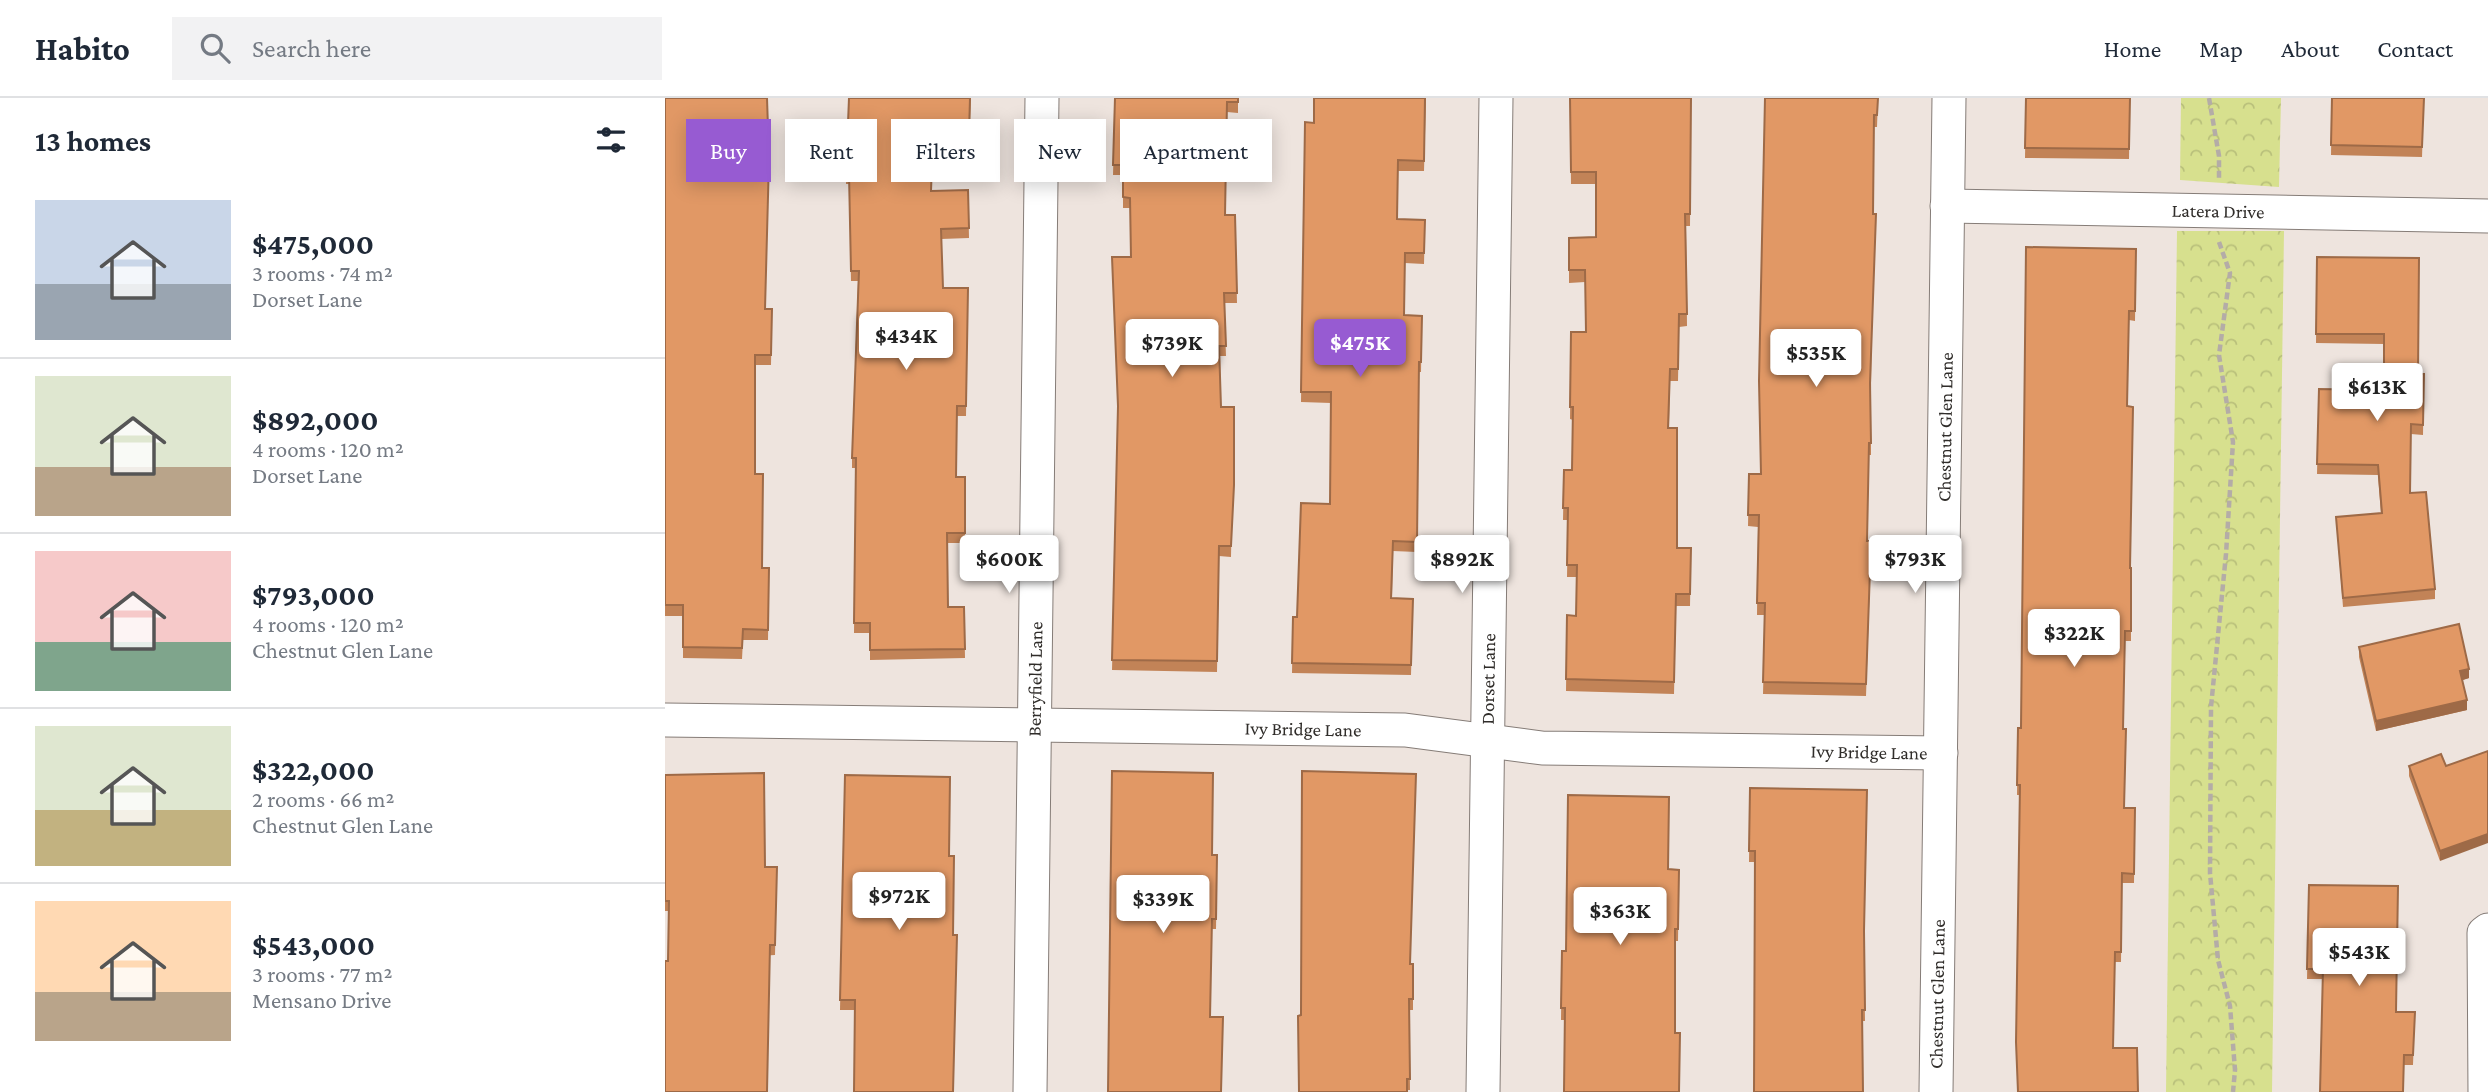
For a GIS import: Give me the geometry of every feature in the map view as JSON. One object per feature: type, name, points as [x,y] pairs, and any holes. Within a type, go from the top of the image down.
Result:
[{"type":"street","name":"Berryfield Lane","points":[[1030,1092],[1042,98]]},
{"type":"street","name":"Dorset Lane","points":[[1483,1092],[1496,98]]},
{"type":"street","name":"Chestnut Glen Lane","points":[[1936,1092],[1949,98]]},
{"type":"street","name":"Latera Drive","points":[[1947,206],[2488,216]]},
{"type":"street","name":"Ivy Bridge Lane","points":[[665,720],[1405,730],[1542,748],[1941,753]]},
{"type":"street","points":[[2485,1092],[2484,933],[2488,930]]},
{"type":"path","points":[[2209,98],[2219,156],[2219,242],[2230,273],[2219,355],[2233,442],[2226,554],[2211,707],[2210,873],[2218,960],[2230,1006],[2235,1070],[2233,1092]]},
{"type":"green space","points":[[2181,98],[2281,98],[2279,187],[2180,180]]},
{"type":"green space","points":[[2177,231],[2284,231],[2272,1092],[2166,1092]]},
{"type":"building","points":[[665,98],[767,98],[768,119],[686,119],[686,182],[768,182],[765,309],[772,309],[771,355],[755,355],[755,474],[763,474],[762,568],[769,568],[768,630],[743,629],[742,648],[683,647],[683,605],[665,605]]},
{"type":"building","points":[[849,98],[970,98],[969,119],[891,119],[891,182],[931,182],[931,191],[968,190],[969,228],[941,229],[943,288],[968,288],[966,406],[957,406],[956,477],[965,477],[965,533],[947,533],[948,607],[964,607],[965,649],[870,650],[870,623],[854,623],[856,458],[852,458],[859,271],[851,271],[849,182],[877,182],[877,119],[848,119]]},
{"type":"building","points":[[1115,98],[1238,98],[1238,102],[1227,102],[1227,119],[1120,119],[1120,165],[1113,165]]},
{"type":"building","points":[[1314,98],[1425,98],[1424,161],[1398,160],[1397,219],[1425,220],[1424,253],[1405,253],[1404,315],[1422,316],[1417,542],[1393,541],[1391,598],[1413,599],[1411,665],[1292,663],[1293,617],[1297,617],[1301,503],[1330,504],[1331,392],[1301,392],[1305,122],[1314,123]]},
{"type":"building","points":[[1570,98],[1691,98],[1690,214],[1685,214],[1687,314],[1679,314],[1678,369],[1670,369],[1668,428],[1677,428],[1677,548],[1691,548],[1690,594],[1676,594],[1674,682],[1566,679],[1567,615],[1576,616],[1577,565],[1567,565],[1568,508],[1563,508],[1564,470],[1572,470],[1571,332],[1586,332],[1585,270],[1569,270],[1569,238],[1596,237],[1596,172],[1571,172]]},
{"type":"building","points":[[1765,98],[1878,98],[1877,115],[1874,115],[1873,214],[1876,214],[1870,383],[1871,443],[1867,541],[1871,541],[1866,684],[1763,682],[1765,603],[1757,603],[1759,515],[1748,515],[1749,474],[1761,474],[1759,381]]},
{"type":"building","points":[[2026,98],[2130,98],[2129,149],[2025,148]]},
{"type":"building","points":[[2332,98],[2424,98],[2422,147],[2331,145]]},
{"type":"building","points":[[1123,182],[1226,182],[1225,215],[1235,215],[1237,293],[1224,293],[1226,346],[1219,346],[1221,407],[1234,407],[1234,485],[1231,546],[1219,546],[1217,661],[1112,660],[1118,406],[1112,257],[1131,257],[1130,198],[1123,197]]},
{"type":"building","points":[[2026,247],[2136,249],[2135,311],[2129,311],[2127,406],[2133,407],[2131,631],[2125,631],[2123,729],[2126,729],[2124,808],[2135,808],[2134,874],[2122,873],[2121,952],[2115,952],[2113,1048],[2137,1048],[2138,1092],[2018,1092],[2016,1042],[2020,785],[2017,785],[2018,728],[2021,728]]},
{"type":"building","points":[[2317,257],[2419,258],[2418,374],[2424,374],[2423,425],[2411,424],[2410,493],[2426,492],[2435,589],[2343,598],[2336,517],[2382,513],[2378,465],[2317,464],[2319,389],[2384,390],[2384,334],[2316,334]]},
{"type":"building","points":[[2459,624],[2469,669],[2460,671],[2467,700],[2376,721],[2359,647]]},
{"type":"building","points":[[2488,751],[2488,834],[2440,851],[2409,766],[2441,754],[2446,766]]},
{"type":"building","points":[[1112,771],[1213,773],[1212,855],[1217,855],[1216,919],[1212,919],[1210,1017],[1223,1017],[1221,1092],[1108,1092]]},
{"type":"building","points":[[1302,771],[1416,774],[1410,964],[1413,964],[1413,999],[1409,999],[1410,1079],[1407,1079],[1407,1092],[1299,1092]]},
{"type":"building","points":[[764,773],[765,867],[777,867],[775,945],[770,945],[767,1092],[665,1092],[665,961],[668,961],[669,901],[665,901],[665,775]]},
{"type":"building","points":[[845,775],[950,777],[949,856],[954,856],[953,935],[957,935],[953,1092],[854,1092],[855,1000],[840,1000]]},
{"type":"building","points":[[1750,788],[1867,790],[1863,1092],[1754,1092],[1755,851],[1749,851]]},
{"type":"building","points":[[1568,795],[1669,797],[1668,869],[1679,870],[1678,929],[1675,929],[1675,1033],[1680,1033],[1679,1092],[1564,1092],[1565,1008],[1561,1008],[1562,951],[1566,951]]},
{"type":"building","points":[[2309,885],[2398,886],[2396,1012],[2415,1012],[2413,1055],[2404,1055],[2403,1092],[2320,1092],[2323,969],[2307,969]]}]
